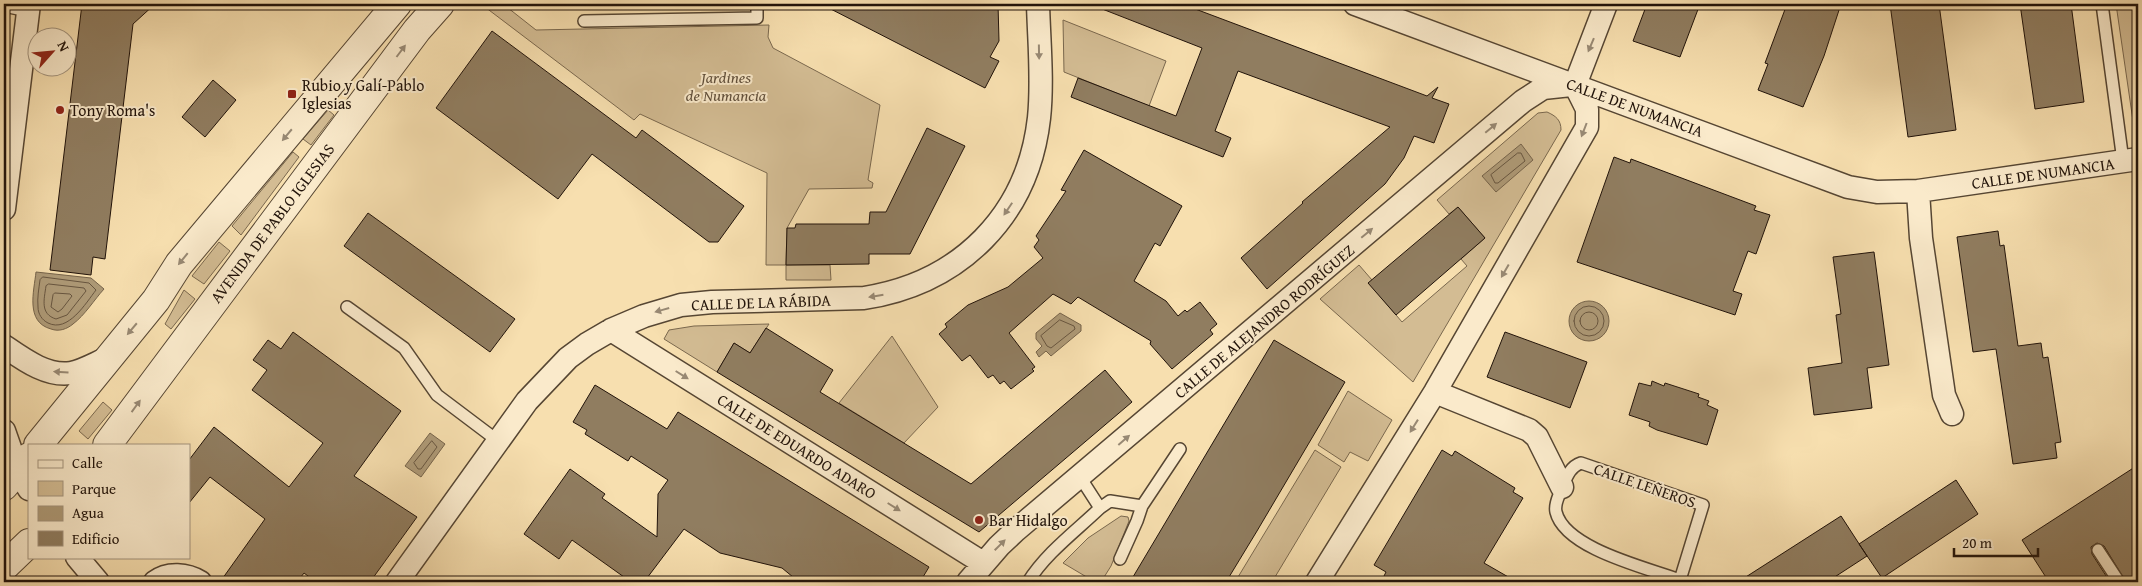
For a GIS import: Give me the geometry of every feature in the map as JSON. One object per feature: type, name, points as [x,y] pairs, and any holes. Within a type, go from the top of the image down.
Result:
[{"type":"street","points":[[39,444],[156,300],[179,264],[397,4]]},
{"type":"street","name":"AVENIDA DE PABLO IGLESIAS","points":[[108,444],[411,38],[440,4]]},
{"type":"street","name":"CALLE DE LA RÁBIDA","points":[[397,582],[527,401],[568,358],[611,330],[644,316],[681,305],[712,302],[864,298],[884,295],[939,273],[973,250],[986,238],[1009,208],[1019,190],[1032,152],[1037,132],[1040,101],[1038,4]]},
{"type":"street","name":"CALLE DE NUMANCIA","points":[[1355,4],[1848,187],[1877,192],[1918,191],[2131,160]]},
{"type":"street","points":[[1317,582],[1435,392],[1587,127],[1587,109],[1575,85],[1606,4]]},
{"type":"street","points":[[4,209],[29,7]]},
{"type":"street","name":"CALLE DE ALEJANDRO RODRÍGUEZ","points":[[968,582],[983,563],[1016,530],[1523,101],[1543,88],[1575,85]]},
{"type":"street","points":[[1918,191],[1920,238],[1944,395],[1952,414]]},
{"type":"street","name":"CALLE DE EDUARDO ADARO","points":[[611,330],[983,563]]},
{"type":"street","points":[[4,346],[34,365],[50,372],[71,373],[108,358]]},
{"type":"street","points":[[1435,392],[1529,430],[1538,437],[1562,487]]},
{"type":"street","points":[[4,431],[20,476]]},
{"type":"street","points":[[4,567],[28,544]]},
{"type":"street","points":[[78,558],[98,582]]},
{"type":"street","points":[[155,582],[169,575],[180,575],[200,582]]},
{"type":"lane","points":[[584,21],[758,18],[757,4]]},
{"type":"lane","points":[[2102,4],[2131,160]]},
{"type":"lane","points":[[4,6],[29,7]]},
{"type":"lane","points":[[347,307],[404,348],[437,395],[498,441]]},
{"type":"lane","points":[[1120,559],[1142,506],[1180,449]]},
{"type":"lane","name":"CALLE LEÑEROS","points":[[1581,463],[1703,504],[1680,580],[1606,554],[1577,539],[1564,527],[1556,511],[1557,500],[1562,487],[1571,469],[1581,463]]},
{"type":"lane","points":[[1080,477],[1100,508]]},
{"type":"lane","points":[[1028,582],[1035,571],[1046,560],[1100,508],[1110,501],[1142,506]]},
{"type":"lane","points":[[2098,550],[2119,582]]},
{"type":"green space","name":"Jardines de Numancia","points":[[481,4],[503,4],[536,30],[769,25],[768,37],[773,48],[880,105],[868,180],[873,183],[872,188],[809,189],[787,228],[786,265],[766,265],[767,173],[640,114],[634,120]]},
{"type":"green space","points":[[2116,4],[2138,4],[2138,120],[2133,121]]},
{"type":"green space","points":[[1063,20],[1166,61],[1149,106],[1064,72]]},
{"type":"green space","points":[[328,110],[334,115],[311,145],[303,139]]},
{"type":"green space","points":[[1547,112],[1557,119],[1561,130],[1413,382],[1320,299],[1359,265],[1372,280],[1369,283],[1402,322],[1467,266],[1461,259],[1485,238],[1458,207],[1449,214],[1437,200],[1538,113]]},
{"type":"green space","points":[[293,152],[299,157],[241,235],[232,226]]},
{"type":"green space","points":[[219,242],[230,251],[204,284],[192,276]]},
{"type":"green space","points":[[786,265],[830,265],[831,280],[786,280]]},
{"type":"green space","points":[[184,290],[195,299],[171,329],[165,324]]},
{"type":"green space","points":[[769,324],[750,353],[734,343],[717,372],[664,339],[669,330],[694,326]]},
{"type":"green space","points":[[892,336],[938,407],[904,443],[839,403]]},
{"type":"green space","points":[[1348,391],[1392,420],[1368,461],[1350,452],[1344,462],[1318,445]]},
{"type":"green space","points":[[103,402],[112,410],[88,439],[79,431]]},
{"type":"green space","points":[[1315,450],[1341,467],[1272,582],[1235,582]]},
{"type":"green space","points":[[1121,516],[1128,517],[1129,521],[1111,566],[1101,582],[1095,582],[1063,563],[1088,538]]},
{"type":"water","points":[[1521,144],[1533,160],[1496,192],[1482,176]]},
{"type":"water","points":[[36,272],[91,278],[104,289],[73,324],[63,329],[54,330],[37,320],[34,313],[33,297]]},
{"type":"water","points":[[1593,301],[1600,304],[1606,310],[1609,321],[1608,329],[1600,338],[1593,341],[1585,341],[1578,338],[1570,329],[1569,317],[1572,310],[1581,302]]},
{"type":"water","points":[[1060,313],[1081,325],[1081,331],[1051,356],[1046,351],[1039,357],[1036,352],[1042,346],[1036,339],[1036,333]]},
{"type":"water","points":[[430,433],[445,444],[421,477],[405,466]]},
{"type":"building","points":[[82,4],[155,4],[133,24],[105,259],[93,257],[91,275],[50,270],[73,78],[78,78],[78,37]]},
{"type":"building","points":[[821,4],[998,4],[999,41],[990,57],[999,61],[985,88]]},
{"type":"building","points":[[1093,4],[1182,4],[1427,96],[1438,87],[1432,98],[1449,104],[1434,143],[1414,136],[1404,158],[1385,184],[1267,289],[1241,258],[1302,202],[1390,127],[1238,71],[1215,131],[1231,138],[1223,157],[1071,97],[1078,78],[1176,116],[1202,48]]},
{"type":"building","points":[[1647,4],[1700,4],[1680,57],[1633,41]]},
{"type":"building","points":[[1787,4],[1841,4],[1824,56],[1803,107],[1758,90],[1768,64],[1765,63]]},
{"type":"building","points":[[1890,4],[1939,4],[1956,130],[1908,137]]},
{"type":"building","points":[[2020,4],[2071,4],[2084,102],[2035,109]]},
{"type":"building","points":[[492,31],[636,138],[642,130],[744,206],[718,242],[709,242],[592,154],[558,199],[436,108]]},
{"type":"building","points":[[213,80],[236,100],[205,137],[182,117]]},
{"type":"building","points":[[927,128],[965,146],[910,254],[869,254],[869,264],[786,265],[787,228],[795,228],[796,224],[869,224],[870,212],[886,212]]},
{"type":"building","points":[[1084,150],[1182,206],[1160,246],[1155,243],[1134,281],[1166,301],[1178,316],[1200,302],[1217,324],[1210,330],[1213,334],[1172,369],[1150,344],[1151,341],[1078,297],[1071,304],[1053,294],[1009,333],[1035,367],[1032,369],[1034,371],[1011,389],[1004,381],[1000,384],[993,375],[988,378],[970,355],[962,361],[939,334],[947,327],[945,324],[968,305],[1008,287],[1043,258],[1034,247],[1039,240],[1036,236],[1066,191],[1061,190]]},
{"type":"building","points":[[1614,157],[1630,163],[1631,159],[1756,206],[1754,210],[1770,215],[1756,254],[1748,251],[1733,291],[1742,294],[1735,315],[1577,262]]},
{"type":"building","points":[[1458,207],[1485,238],[1396,315],[1368,283]]},
{"type":"building","points":[[368,213],[515,319],[490,352],[344,246]]},
{"type":"building","points":[[1998,231],[2000,246],[2004,245],[2018,346],[2041,343],[2043,358],[2048,357],[2061,442],[2055,443],[2057,458],[2013,464],[1996,349],[1973,352],[1957,237]]},
{"type":"building","points":[[1874,252],[1889,365],[1867,368],[1872,408],[1814,415],[1808,368],[1842,363],[1836,315],[1841,314],[1833,257]]},
{"type":"building","points":[[766,328],[833,370],[820,392],[971,484],[1105,370],[1132,402],[979,532],[717,372],[734,343],[750,353]]},
{"type":"building","points":[[293,332],[401,411],[354,476],[417,517],[370,582],[316,582],[304,573],[297,582],[220,582],[265,519],[210,477],[190,502],[190,459],[214,427],[289,487],[323,443],[252,390],[267,370],[253,360],[268,340],[281,349]]},
{"type":"building","points":[[1505,332],[1587,362],[1570,408],[1487,377]]},
{"type":"building","points":[[1274,340],[1345,382],[1257,531],[1226,582],[1130,582]]},
{"type":"building","points":[[1652,381],[1664,386],[1665,383],[1699,394],[1698,397],[1709,401],[1707,405],[1718,410],[1707,445],[1657,430],[1649,426],[1650,422],[1629,415],[1639,383],[1651,386]]},
{"type":"building","points":[[595,385],[667,429],[678,412],[929,567],[920,582],[799,582],[782,568],[720,553],[684,529],[644,582],[631,582],[572,540],[559,559],[524,534],[570,469],[605,494],[602,498],[657,537],[658,494],[668,480],[631,456],[628,461],[585,434],[587,430],[573,422]]},
{"type":"building","points":[[1442,450],[1452,456],[1455,451],[1515,488],[1513,492],[1523,498],[1484,563],[1517,582],[1395,582],[1384,576],[1386,572],[1374,565]]},
{"type":"building","points":[[2138,465],[2138,574],[2126,582],[2104,546],[2097,543],[2091,547],[2092,554],[2110,582],[2049,582],[2022,540]]},
{"type":"building","points":[[1956,480],[1978,514],[1882,578],[1859,544]]},
{"type":"building","points":[[1841,516],[1867,556],[1827,582],[1738,582]]},
{"type":"place","name":"Rubio y Galí-Pablo Iglesias","points":[[292,94]]},
{"type":"place","name":"Tony Roma's","points":[[60,110]]},
{"type":"place","name":"Bar Hidalgo","points":[[979,520]]}]
